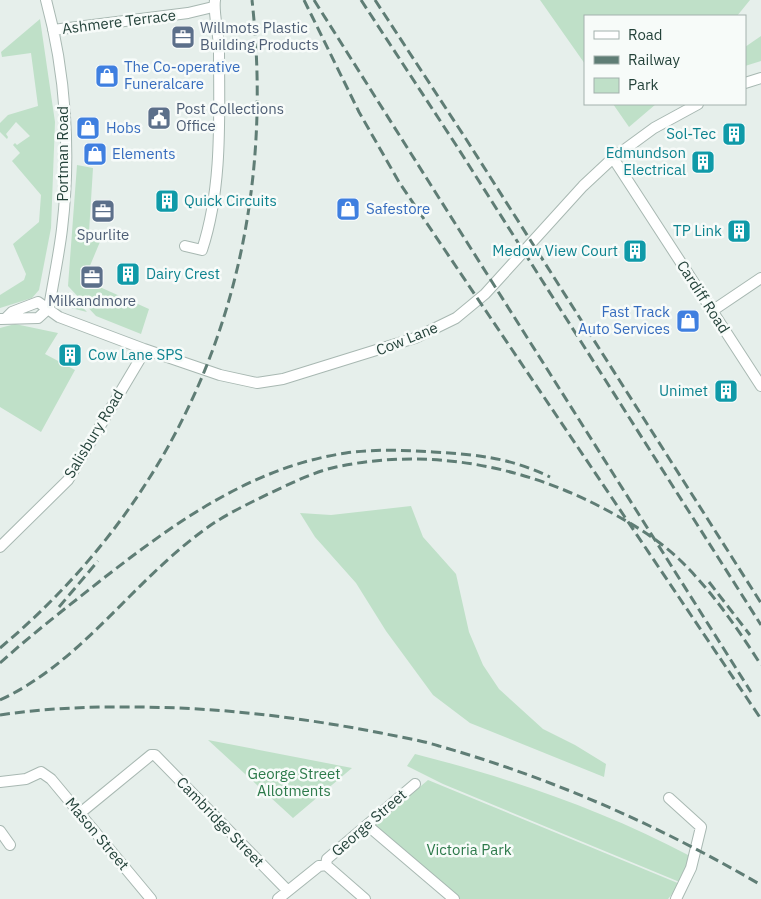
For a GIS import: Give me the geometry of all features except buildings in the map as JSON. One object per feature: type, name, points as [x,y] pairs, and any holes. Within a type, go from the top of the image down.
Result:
[{"type":"street","name":"Portman Road","points":[[46,0],[53,30],[65,120],[65,182],[62,229],[49,308]]},
{"type":"street","name":"Ashmere Terrace","points":[[53,30],[188,13],[214,3]]},
{"type":"street","points":[[185,246],[202,250],[208,234],[214,196],[219,138],[219,96],[218,21],[214,3]]},
{"type":"street","points":[[746,83],[761,78]]},
{"type":"street","name":"Cow Lane","points":[[49,308],[59,317],[220,375],[257,382],[283,379],[415,338],[456,318],[485,294],[583,186],[613,158],[654,128],[696,105]]},
{"type":"street","name":"Cardiff Road","points":[[613,158],[761,386]]},
{"type":"street","points":[[712,311],[761,278]]},
{"type":"street","points":[[3,318],[12,312],[38,302],[49,308]]},
{"type":"street","name":"Salisbury Road","points":[[0,547],[68,480],[140,358]]},
{"type":"street","name":"Cambridge Street","points":[[79,814],[151,755],[155,755],[288,891]]},
{"type":"street","name":"Mason Street","points":[[0,782],[26,779],[41,772],[51,779],[151,899]]},
{"type":"street","name":"George Street","points":[[278,899],[318,866],[326,865],[327,859],[415,784]]},
{"type":"street","points":[[669,798],[701,828],[692,868],[676,899]]},
{"type":"street","points":[[367,825],[454,899]]},
{"type":"street","points":[[0,831],[10,845]]},
{"type":"street","points":[[326,865],[365,899]]},
{"type":"green space","points":[[540,0],[750,0],[738,15],[584,15],[584,63]]},
{"type":"green space","points":[[40,19],[55,122],[51,228],[39,290],[32,298],[0,308],[0,295],[24,280],[26,274],[13,244],[39,222],[41,195],[12,161],[20,153],[13,145],[15,143],[17,145],[30,136],[16,122],[6,134],[7,139],[0,132],[0,123],[8,115],[38,106],[31,53],[2,57],[1,52]]},
{"type":"green space","points":[[761,36],[761,61],[746,66],[746,46]]},
{"type":"green space","points":[[614,105],[655,105],[629,127]]},
{"type":"green space","points":[[77,165],[93,168],[89,232],[102,237],[84,280],[149,309],[141,334],[96,316],[68,286]]},
{"type":"green space","points":[[68,292],[87,312],[71,308],[67,304]]},
{"type":"green space","points":[[15,324],[58,333],[45,354],[75,370],[41,432],[0,407],[0,328]]},
{"type":"green space","points":[[411,506],[423,537],[456,574],[469,632],[483,665],[499,689],[543,729],[575,745],[606,764],[604,777],[470,723],[433,695],[386,631],[356,583],[315,537],[300,513],[331,515]]},
{"type":"green space","name":"George Street Allotments","points":[[208,740],[352,768],[293,818]]},
{"type":"green space","points":[[415,754],[451,763],[556,797],[657,839],[690,856],[682,883],[443,784],[407,766]]},
{"type":"green space","name":"Victoria Park","points":[[428,780],[680,884],[668,899],[451,899],[369,830]]},
{"type":"railway","points":[[0,648],[68,583],[126,513],[173,437],[210,357],[236,273],[252,185],[257,94],[252,0]]},
{"type":"railway","points":[[304,0],[359,112],[399,182],[761,719]]},
{"type":"railway","points":[[314,0],[751,692]]},
{"type":"railway","points":[[361,0],[456,145],[761,625]]},
{"type":"railway","points":[[375,0],[466,139],[761,603]]},
{"type":"railway","points":[[0,663],[62,611],[156,539],[215,501],[278,471],[311,460],[346,453],[400,450],[465,454],[493,458],[520,465],[550,477]]},
{"type":"railway","points":[[0,700],[29,684],[56,665],[82,643],[178,551],[204,530],[235,510],[319,472],[369,461],[403,459],[469,463],[501,470],[565,490],[618,516],[641,530],[683,563],[725,612],[761,665]]},
{"type":"railway","points":[[59,607],[98,561]]},
{"type":"railway","points":[[709,582],[750,635]]},
{"type":"railway","points":[[0,715],[89,707],[205,709],[306,720],[417,740],[481,759],[564,788],[684,843],[761,885]]},
{"type":"place","name":"Willmots Plastic Building Products","points":[[183,37]]},
{"type":"place","name":"The Co-operative Funeralcare","points":[[107,76]]},
{"type":"place","name":"Post Collections Office","points":[[159,118]]},
{"type":"place","name":"Hobs","points":[[88,128]]},
{"type":"place","name":"Sol-Tec","points":[[734,134]]},
{"type":"place","name":"Elements","points":[[95,154]]},
{"type":"place","name":"Edmundson Electrical","points":[[703,162]]},
{"type":"place","name":"Quick Circuits","points":[[167,201]]},
{"type":"place","name":"Safestore","points":[[348,209]]},
{"type":"place","name":"Spurlite","points":[[103,211]]},
{"type":"place","name":"TP Link","points":[[739,231]]},
{"type":"place","name":"Medow View Court","points":[[635,251]]},
{"type":"place","name":"Dairy Crest","points":[[128,274]]},
{"type":"place","name":"Milkandmore","points":[[92,277]]},
{"type":"place","name":"Fast Track Auto Services","points":[[688,321]]},
{"type":"place","name":"Cow Lane SPS","points":[[70,355]]},
{"type":"place","name":"Unimet","points":[[726,391]]}]
